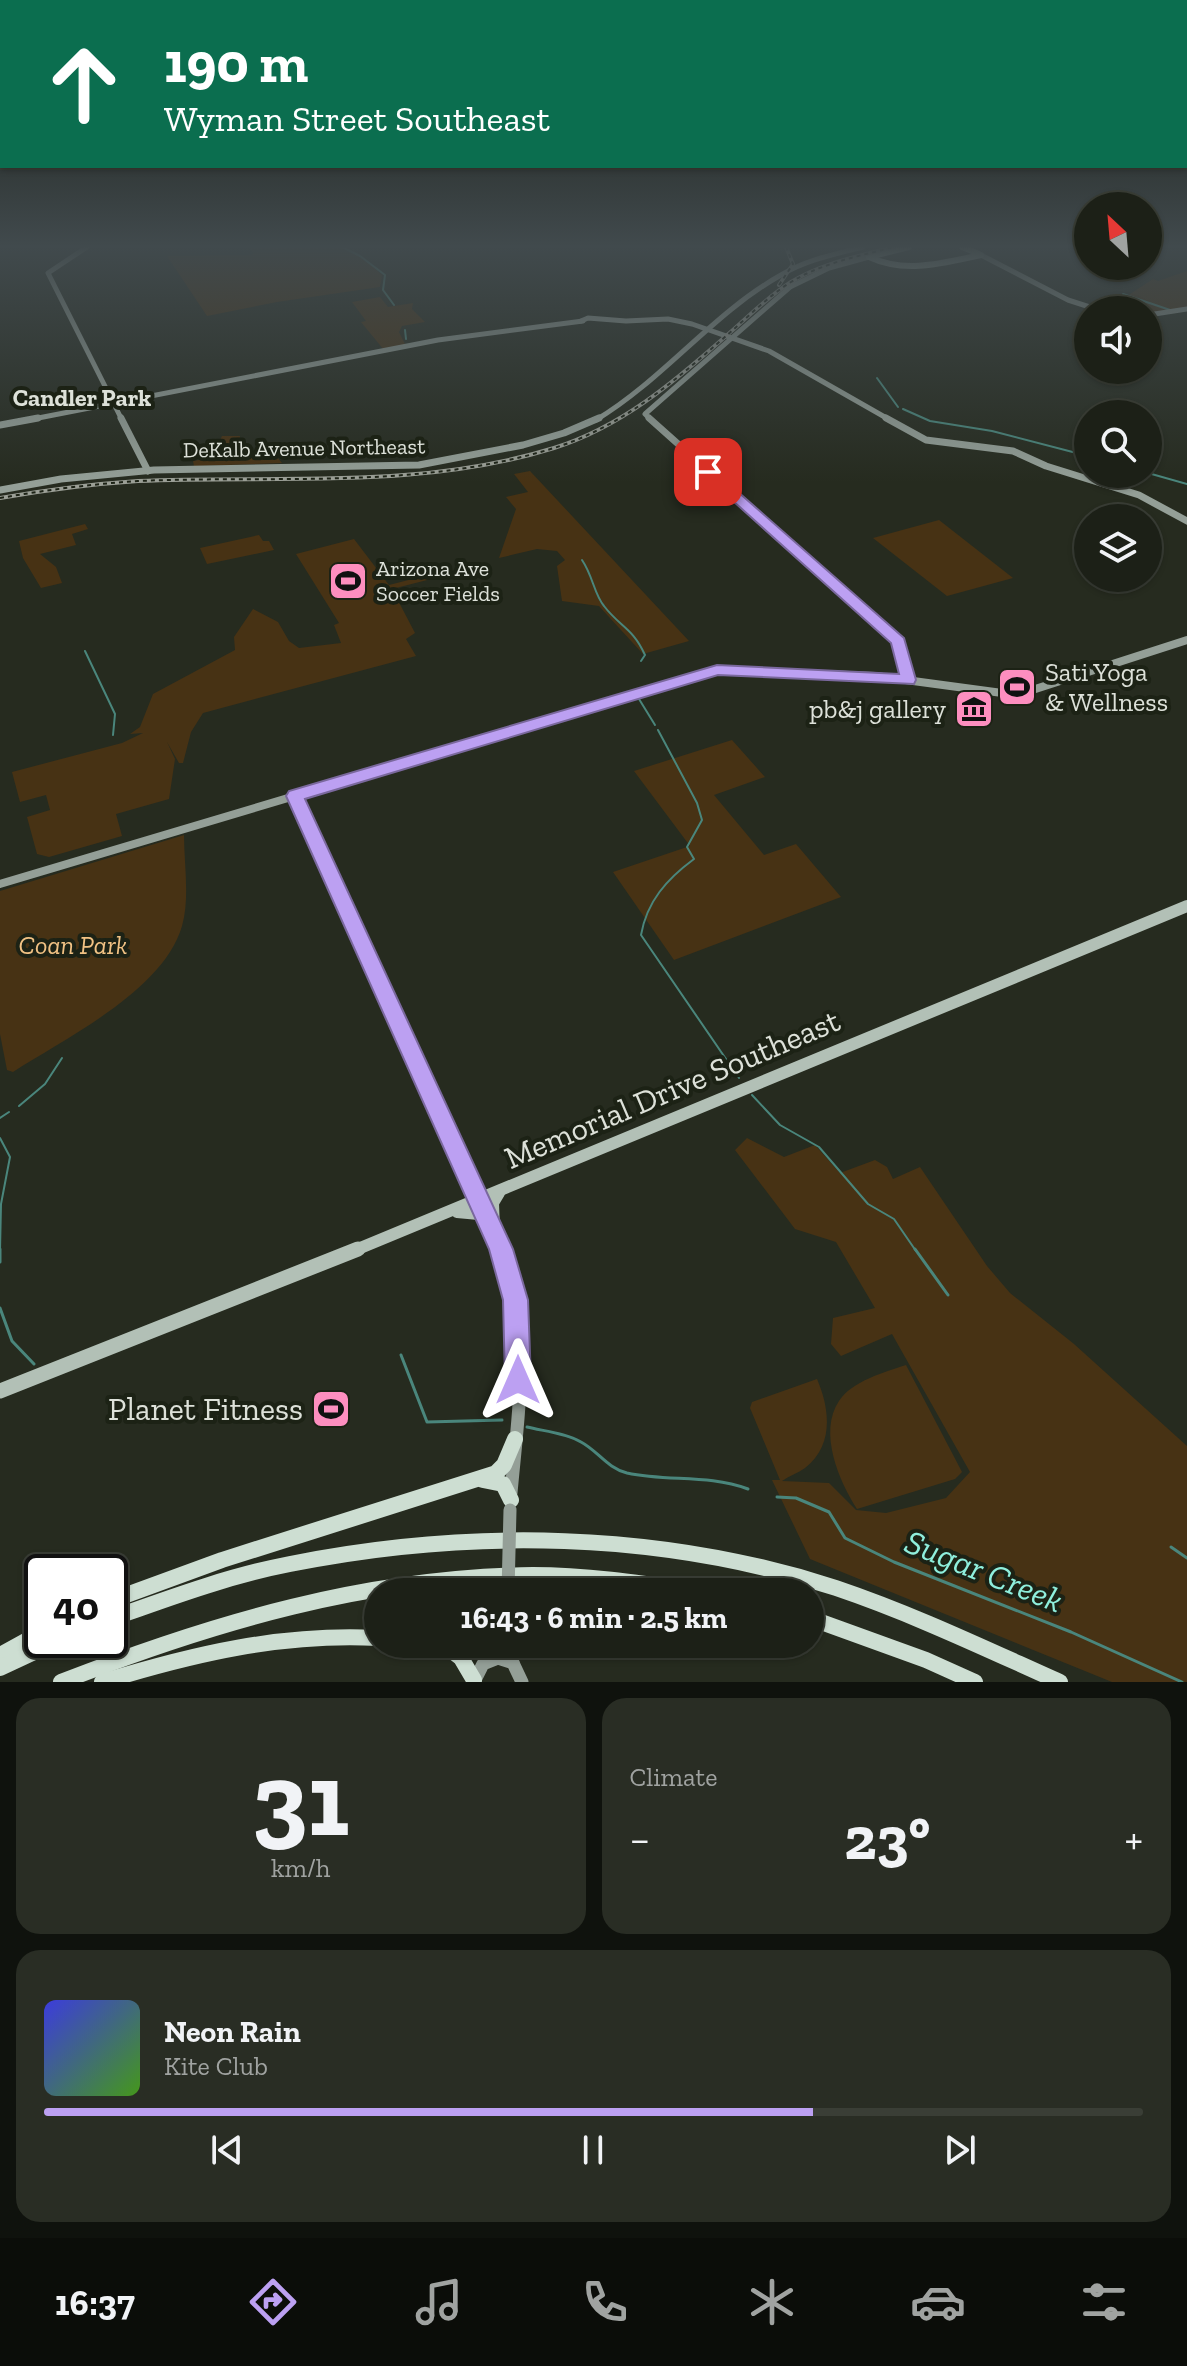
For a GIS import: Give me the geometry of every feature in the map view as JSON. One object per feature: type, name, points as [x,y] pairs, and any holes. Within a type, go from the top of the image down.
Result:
[{"type":"highway","points":[[128,1594],[222,1560],[496,1473],[504,1465],[515,1439]]},
{"type":"highway","points":[[474,1480],[503,1484],[510,1505]]},
{"type":"highway","points":[[128,1613],[226,1580],[349,1551],[466,1541],[563,1539],[622,1543],[673,1549],[758,1566],[835,1588],[1060,1682]]},
{"type":"highway","points":[[438,1578],[527,1573],[617,1578]]},
{"type":"highway","points":[[61,1682],[124,1655],[225,1621],[364,1587]]},
{"type":"highway","points":[[824,1623],[888,1645],[975,1682]]},
{"type":"highway","points":[[102,1682],[258,1641],[339,1634],[364,1637]]},
{"type":"highway","points":[[0,1655],[24,1642]]},
{"type":"highway","points":[[0,1668],[24,1657]]},
{"type":"highway","points":[[461,1658],[474,1681]]},
{"type":"main road","name":"Memorial Drive Southeast","points":[[0,1391],[478,1201],[1187,906]]},
{"type":"main road","points":[[494,1232],[493,1204],[500,1191]]},
{"type":"main road","points":[[447,1213],[473,1212],[484,1219],[494,1232]]},
{"type":"street","points":[[75,325],[148,471]]},
{"type":"street","points":[[0,425],[438,340],[547,325]]},
{"type":"street","points":[[691,325],[776,355],[926,440],[1013,451],[1046,466],[1139,495],[1187,521]]},
{"type":"street","name":"DeKalb Avenue Northeast","points":[[0,490],[71,478],[233,466],[396,467],[444,462],[499,451],[566,432],[607,414],[638,393],[717,325]]},
{"type":"street","points":[[746,325],[646,411],[646,415],[899,642],[908,680]]},
{"type":"street","points":[[0,884],[717,670],[876,676],[1017,695],[1187,640]]},
{"type":"street","points":[[295,796],[494,1232],[515,1300],[519,1355],[508,1578]]},
{"type":"street","points":[[512,1658],[522,1682]]},
{"type":"street","points":[[474,1681],[483,1664],[490,1660],[506,1659],[513,1663]]},
{"type":"green space","points":[[364,325],[405,325],[399,332],[406,346],[384,350]]},
{"type":"green space","points":[[222,436],[240,436],[238,446],[245,457],[276,456],[282,463],[194,466],[193,461],[212,458],[213,453],[205,452],[208,444],[218,444]]},
{"type":"green space","points":[[530,471],[689,641],[643,654],[599,606],[562,601],[557,566],[565,560],[557,551],[537,549],[499,558],[516,509],[506,497],[528,492],[514,474]]},
{"type":"green space","points":[[939,520],[1013,578],[947,596],[873,538]]},
{"type":"green space","points":[[85,524],[88,529],[72,534],[76,545],[40,554],[56,567],[62,583],[41,588],[23,558],[19,541]]},
{"type":"green space","points":[[259,535],[263,541],[269,541],[274,550],[207,564],[200,548]]},
{"type":"green space","points":[[354,539],[389,585],[432,574],[435,578],[392,589],[415,633],[406,639],[416,656],[203,713],[191,732],[183,763],[179,763],[167,742],[175,759],[169,799],[116,814],[122,836],[49,857],[37,854],[27,817],[50,810],[46,795],[20,802],[12,772],[122,743],[143,733],[130,734],[140,727],[153,694],[235,650],[234,637],[253,609],[278,622],[289,641],[299,648],[341,643],[334,625],[339,623],[296,554]]},
{"type":"green space","points":[[732,740],[765,777],[714,795],[764,855],[796,844],[841,897],[674,960],[613,872],[690,846],[634,771]]},
{"type":"green space","name":"Coan Park","points":[[184,835],[184,915],[171,950],[134,992],[111,1010],[13,1072],[7,1070],[0,1034],[0,891]]},
{"type":"green space","points":[[747,1138],[784,1157],[815,1145],[840,1173],[875,1160],[887,1167],[893,1179],[920,1167],[987,1266],[1010,1293],[1074,1344],[1187,1446],[1187,1682],[1112,1682],[810,1559],[772,1480],[780,1480],[750,1408],[752,1402],[817,1379],[827,1415],[825,1438],[821,1449],[805,1468],[782,1481],[829,1483],[856,1510],[886,1513],[946,1498],[970,1472],[892,1334],[841,1356],[831,1344],[833,1318],[875,1308],[836,1242],[795,1229],[735,1150]]},
{"type":"green space","points":[[906,1365],[962,1472],[955,1479],[857,1509],[833,1456],[830,1427],[833,1413],[839,1401],[852,1388]]},
{"type":"waterway","points":[[405,330],[406,339]]},
{"type":"waterway","points":[[877,378],[898,407]]},
{"type":"waterway","points":[[903,409],[930,421],[992,431],[1074,452]]},
{"type":"waterway","points":[[1162,477],[1187,484]]},
{"type":"waterway","points":[[582,560],[601,601],[640,646],[645,655],[641,661]]},
{"type":"waterway","points":[[85,651],[115,714],[113,735]]},
{"type":"waterway","points":[[639,699],[655,725]]},
{"type":"waterway","points":[[658,730],[697,803],[702,820],[687,847],[694,859],[675,875],[653,901],[641,935],[739,1078]]},
{"type":"waterway","points":[[19,1106],[45,1084],[62,1058]]},
{"type":"waterway","points":[[752,1095],[780,1125],[819,1147],[868,1204],[894,1219],[916,1251]]},
{"type":"waterway","points":[[0,1118],[9,1112]]},
{"type":"waterway","points":[[0,1138],[10,1157],[1,1204],[0,1251]]},
{"type":"waterway","points":[[915,1249],[948,1295]]},
{"type":"waterway","points":[[0,1251],[0,1262]]},
{"type":"waterway","name":"Sugar Creek","points":[[0,1308],[12,1341],[34,1364]]},
{"type":"waterway","name":"Sugar Creek","points":[[401,1355],[427,1422],[502,1420]]},
{"type":"waterway","name":"Sugar Creek","points":[[527,1427],[575,1439],[627,1473],[718,1481],[748,1489]]},
{"type":"waterway","name":"Sugar Creek","points":[[777,1497],[796,1498],[829,1512],[845,1538],[894,1562],[1071,1632],[1182,1682]]},
{"type":"waterway","points":[[1171,1547],[1187,1558]]},
{"type":"railway","points":[[0,498],[138,481],[348,478],[452,470],[503,461],[554,448],[602,428],[646,401],[687,370],[737,325]]},
{"type":"place","name":"Arizona Ave Soccer Fields","points":[[348,581]]},
{"type":"place","name":"Sati Yoga & Wellness","points":[[1017,687]]},
{"type":"place","name":"pb&j gallery","points":[[974,709]]},
{"type":"place","name":"Planet Fitness","points":[[331,1409]]},
{"type":"district","name":"Candler Park","points":[[82,397]]},
{"type":"route","points":[[518,1380],[515,1300],[501,1249],[295,796],[717,670],[908,680],[902,645],[708,472]]}]
